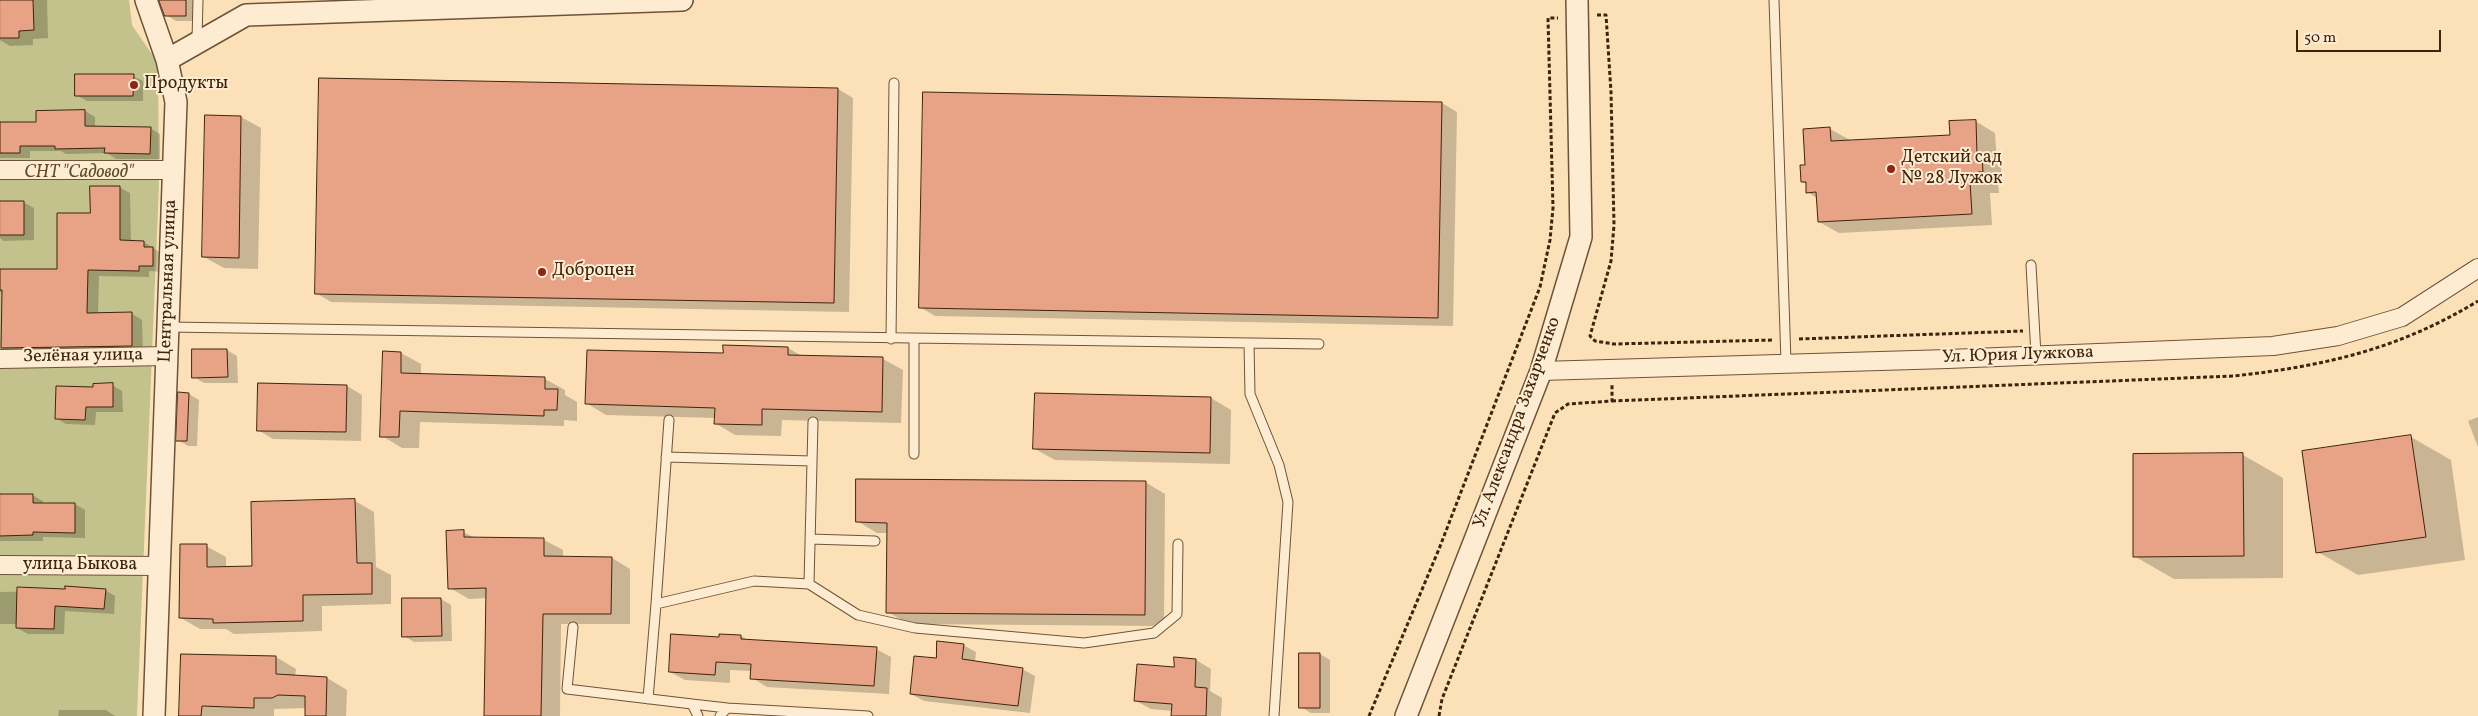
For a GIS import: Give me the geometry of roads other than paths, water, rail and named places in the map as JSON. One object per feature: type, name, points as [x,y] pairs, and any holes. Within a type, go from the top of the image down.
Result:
[{"type":"street","name":"Центральная улица","points":[[146,0],[167,60],[176,102],[172,170],[154,716]]},
{"type":"street","points":[[167,60],[246,15],[682,0]]},
{"type":"street","name":"Ул. Александра Захарченко","points":[[1406,716],[1541,370],[1582,237],[1577,8]]},
{"type":"street","points":[[0,170],[172,170]]},
{"type":"street","name":"Ул. Юрия Лужкова","points":[[1541,370],[2273,346],[2338,336],[2402,317],[2478,268]]},
{"type":"street","name":"Зелёная улица","points":[[0,359],[167,356]]},
{"type":"street","name":"улица Быкова","points":[[0,565],[160,566]]},
{"type":"lane","points":[[197,43],[198,0]]},
{"type":"lane","points":[[1774,0],[1786,362]]},
{"type":"lane","points":[[890,339],[894,83]]},
{"type":"lane","points":[[2031,265],[2036,355]]},
{"type":"lane","points":[[168,327],[1319,344]]},
{"type":"lane","points":[[914,339],[914,454]]},
{"type":"lane","points":[[1249,344],[1250,394],[1279,465],[1288,502],[1274,716]]},
{"type":"lane","points":[[648,699],[669,420]]},
{"type":"lane","points":[[810,584],[813,422]]},
{"type":"lane","points":[[666,457],[812,461]]},
{"type":"lane","points":[[810,539],[875,541]]},
{"type":"lane","points":[[656,604],[754,581],[810,584],[858,616],[906,626],[1084,643],[1154,633],[1177,614],[1178,544]]},
{"type":"lane","points":[[573,627],[567,689],[727,708],[796,714],[868,716]]},
{"type":"lane","points":[[692,704],[698,716]]},
{"type":"lane","points":[[720,716],[727,708]]},
{"type":"place","name":"Продукты","points":[[134,85]]},
{"type":"place","name":"Детский сад № 28 Лужок","points":[[1891,169]]},
{"type":"place","name":"Доброцен","points":[[542,272]]},
{"type":"park label","name":"СНТ \"Садовод\"","points":[[79,174]]}]
